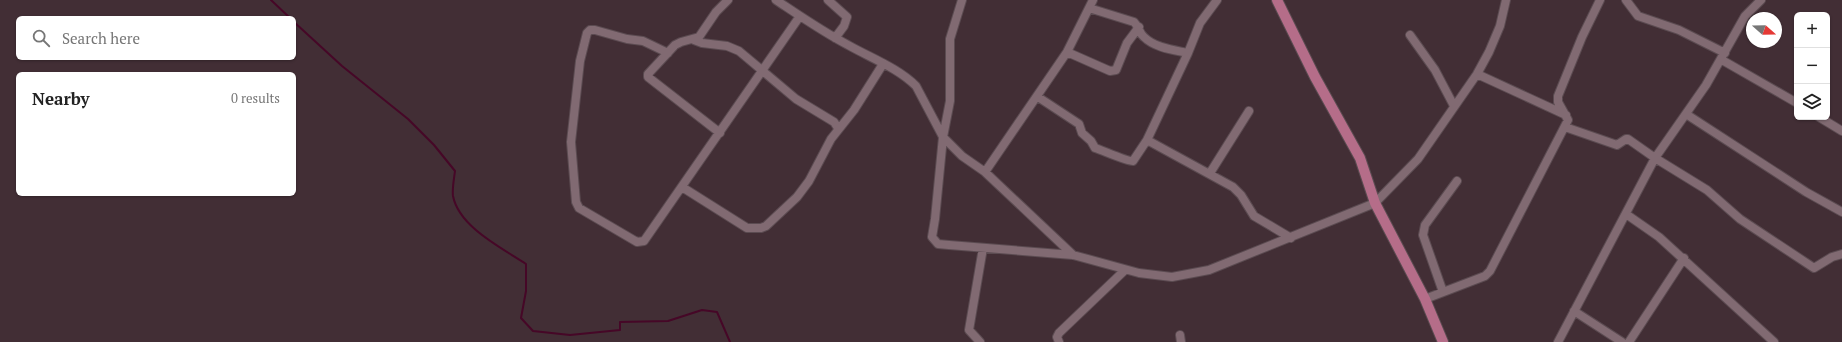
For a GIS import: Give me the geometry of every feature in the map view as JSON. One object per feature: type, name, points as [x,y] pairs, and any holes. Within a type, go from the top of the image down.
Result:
[{"type":"main road","points":[[1277,0],[1315,77],[1360,158],[1376,203],[1425,299],[1443,342]]},
{"type":"street","points":[[720,133],[648,76],[648,74],[681,42],[694,40],[700,37],[716,12],[728,0]]},
{"type":"street","points":[[776,0],[835,38],[902,73],[916,86],[943,137],[962,156],[985,172],[1073,256]]},
{"type":"street","points":[[828,0],[847,17],[844,26],[835,38]]},
{"type":"street","points":[[962,0],[950,39],[950,101],[943,137],[932,237],[938,244],[1073,256],[1125,270],[1172,277],[1209,270],[1376,203],[1418,160],[1477,74],[1489,52],[1500,26],[1506,0]]},
{"type":"street","points":[[1038,97],[1079,124],[1082,133],[1091,141],[1094,148],[1129,161],[1136,158],[1188,53],[1200,23],[1217,0]]},
{"type":"street","points":[[1425,299],[1485,276],[1490,271],[1568,120],[1558,102],[1558,96],[1582,37],[1600,0]]},
{"type":"street","points":[[1626,0],[1638,16],[1679,30],[1794,101]]},
{"type":"street","points":[[1558,342],[1655,158],[1686,114],[1723,56],[1745,16],[1761,0]]},
{"type":"street","points":[[985,172],[1038,97],[1067,52],[1091,4],[1134,22],[1139,27],[1142,36],[1149,42],[1188,53]]},
{"type":"street","points":[[668,53],[643,40],[627,39],[590,30],[587,33],[582,48],[580,61],[571,142],[576,202],[579,208],[641,243],[682,188],[761,70],[800,16]]},
{"type":"street","points":[[1067,52],[1110,71],[1116,70],[1127,43],[1139,27]]},
{"type":"street","points":[[1410,35],[1435,70],[1454,106]]},
{"type":"street","points":[[694,40],[702,43],[727,46],[739,51],[796,99],[834,122],[838,128]]},
{"type":"street","points":[[682,188],[746,228],[761,228],[791,202],[809,181],[816,165],[838,128],[854,110],[883,64]]},
{"type":"street","points":[[1477,74],[1566,116]]},
{"type":"street","points":[[1210,173],[1249,111]]},
{"type":"street","points":[[1686,114],[1806,192],[1842,212]]},
{"type":"street","points":[[1824,120],[1842,131]]},
{"type":"street","points":[[1565,127],[1617,145],[1628,139],[1655,158],[1707,190],[1740,219],[1814,268],[1833,256],[1842,254]]},
{"type":"street","points":[[1146,140],[1210,173],[1238,191],[1254,216],[1291,238]]},
{"type":"street","points":[[1443,292],[1423,235],[1425,225],[1457,181]]},
{"type":"street","points":[[1626,214],[1659,237],[1684,258],[1774,342]]},
{"type":"street","points":[[980,342],[969,330],[984,248]]},
{"type":"street","points":[[1628,342],[1684,258]]},
{"type":"street","points":[[1059,342],[1057,337],[1059,333],[1125,270]]},
{"type":"street","points":[[1574,311],[1622,342]]},
{"type":"waterway","points":[[271,0],[288,16]]},
{"type":"waterway","points":[[296,24],[342,66],[408,119],[434,145],[455,171],[453,196],[457,207],[464,217],[472,227],[483,236],[526,264],[526,291],[521,318],[533,331],[570,335],[620,330],[620,322],[668,321],[702,310],[717,312],[730,342]]}]
